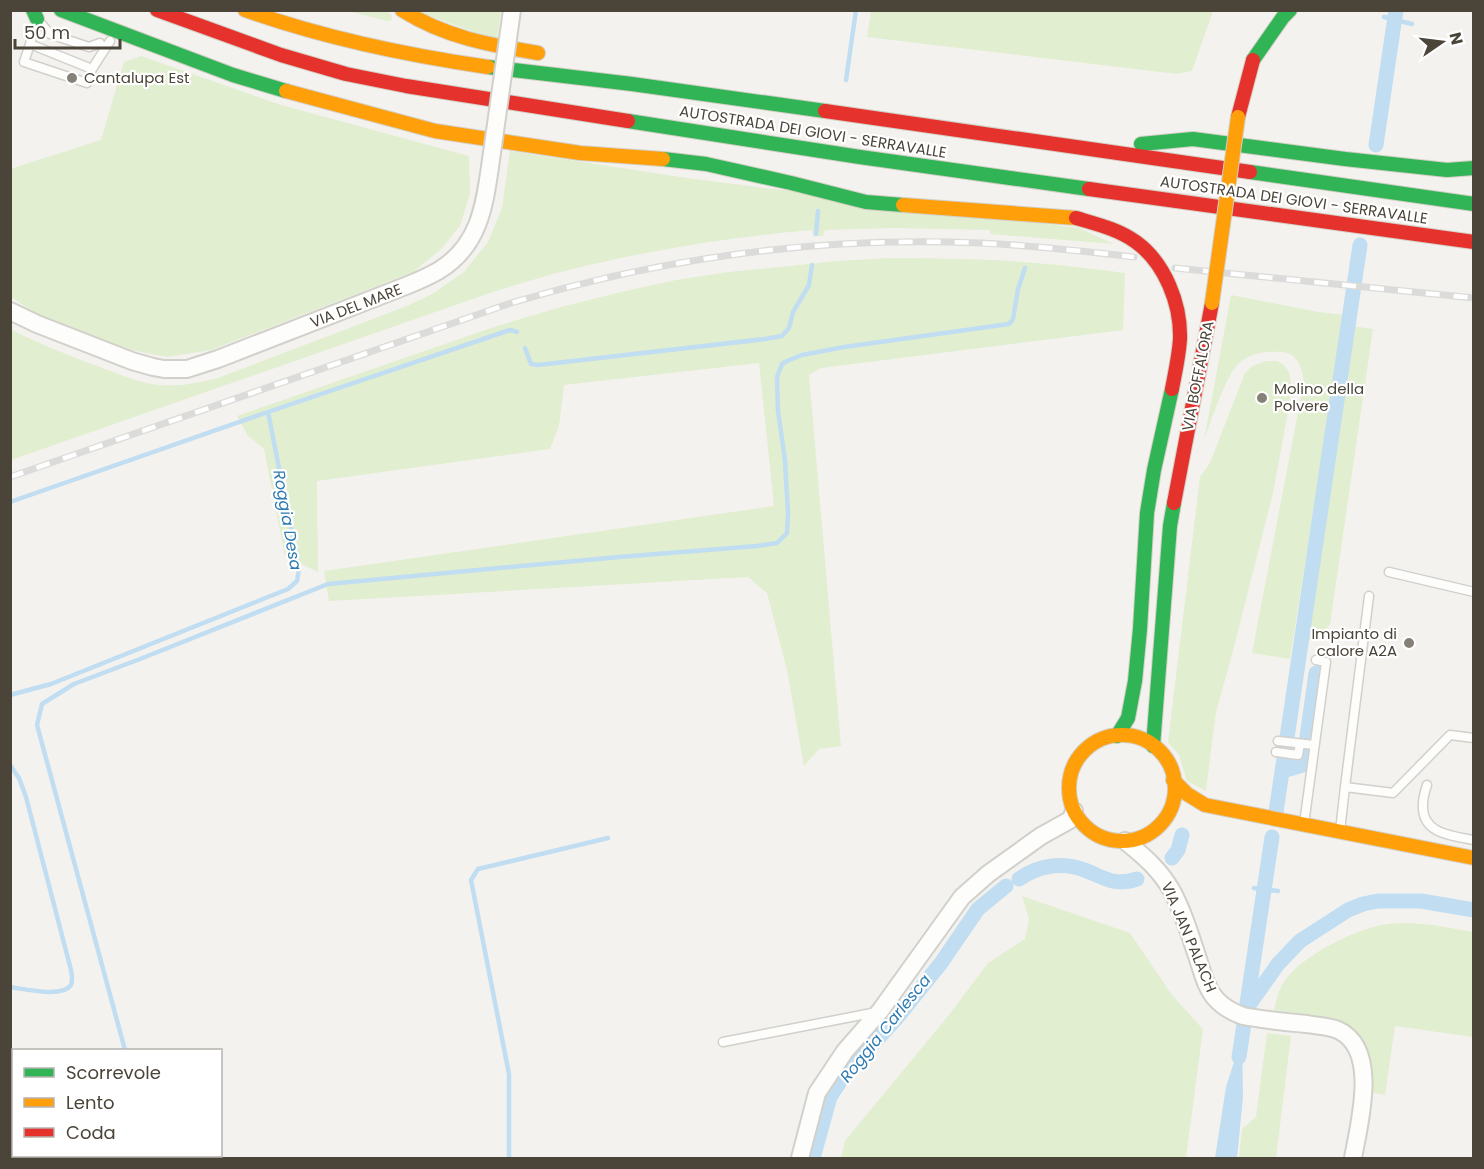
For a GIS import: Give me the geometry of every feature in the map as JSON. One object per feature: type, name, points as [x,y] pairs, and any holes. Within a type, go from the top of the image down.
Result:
[{"type":"main road","points":[[61,10],[233,75],[435,131],[580,153],[706,164],[866,202],[1077,218],[1110,228],[1137,243],[1148,253],[1166,278],[1178,309],[1180,338],[1147,513],[1135,681],[1128,718],[1117,736]]},
{"type":"main road","name":"AUTOSTRADA DEI GIOVI - SERRAVALLE","points":[[157,10],[275,54],[369,80],[860,157],[1473,242]]},
{"type":"main road","name":"AUTOSTRADA DEI GIOVI - SERRAVALLE","points":[[245,10],[284,25],[330,38],[466,64],[653,86],[1473,204]]},
{"type":"main road","points":[[402,10],[434,28],[469,41],[555,57]]},
{"type":"main road","points":[[1253,60],[1290,10]]},
{"type":"main road","points":[[105,42],[122,41],[163,49]]},
{"type":"main road","name":"VIA BOFFALORA","points":[[1153,746],[1170,526],[1212,303],[1238,117],[1253,60]]},
{"type":"main road","points":[[599,66],[653,86]]},
{"type":"main road","points":[[1094,148],[1193,139],[1447,170],[1473,168]]},
{"type":"main road","points":[[641,157],[734,157]]},
{"type":"main road","points":[[768,157],[860,157]]},
{"type":"main road","points":[[1117,736],[1136,738],[1153,746],[1167,761],[1173,780],[1173,799],[1165,818],[1146,835],[1125,841],[1105,838],[1093,833],[1083,824],[1071,802],[1069,789],[1075,763],[1092,744],[1104,738],[1117,736]]},
{"type":"main road","points":[[1173,780],[1187,794],[1205,805],[1473,858]]},
{"type":"main road","points":[[1165,818],[1205,805]]},
{"type":"street","name":"VIA DEL MARE","points":[[10,311],[132,361],[164,369],[187,369],[408,285],[438,271],[458,254],[474,231],[484,204],[512,10]]},
{"type":"street","name":"VIA BOFFALORA","points":[[1253,60],[1272,10]]},
{"type":"street","points":[[800,1158],[817,1093],[845,1051],[880,1011],[962,897],[988,874],[1041,836],[1071,819],[1074,811]]},
{"type":"street","name":"VIA JAN PALACH","points":[[1125,841],[1155,867],[1170,889],[1185,920],[1207,985],[1216,999],[1234,1013],[1339,1030],[1358,1050],[1364,1077],[1361,1114],[1353,1158]]},
{"type":"lane","points":[[35,15],[50,34],[89,47],[105,42]]},
{"type":"lane","points":[[35,15],[24,62],[87,83],[105,42]]},
{"type":"lane","points":[[30,44],[92,69]]},
{"type":"lane","points":[[1389,572],[1473,592]]},
{"type":"lane","points":[[1340,831],[1369,596]]},
{"type":"lane","points":[[1304,825],[1326,662],[1316,660]]},
{"type":"lane","points":[[1345,788],[1393,793],[1450,735],[1473,738]]},
{"type":"lane","points":[[1278,741],[1314,745]]},
{"type":"lane","points":[[1276,752],[1298,755],[1300,744]]},
{"type":"lane","points":[[1427,785],[1423,808],[1426,820],[1431,826],[1442,834],[1473,840]]},
{"type":"lane","points":[[723,1042],[880,1011]]},
{"type":"green space","points":[[871,10],[1213,11],[1192,71],[1177,74],[867,37]]},
{"type":"green space","points":[[348,11],[387,11],[391,14],[392,20],[387,21]]},
{"type":"green space","points":[[416,11],[501,11],[497,40]]},
{"type":"green space","points":[[141,56],[281,105],[469,156],[470,194],[460,226],[440,250],[413,272],[211,350],[167,357],[136,351],[48,321],[11,297],[10,169],[101,140],[124,62]]},
{"type":"green space","points":[[510,151],[687,178],[1079,228],[1114,244],[990,234],[990,230],[893,228],[825,230],[823,236],[813,236],[812,230],[779,233],[649,252],[553,274],[487,294],[11,460],[10,329],[69,355],[145,382],[174,385],[218,378],[407,306],[434,293],[464,272],[488,242],[502,208]]},
{"type":"green space","points":[[891,258],[1008,261],[1125,273],[1123,330],[821,368],[809,375],[841,746],[819,749],[804,766],[787,670],[767,593],[748,577],[329,601],[324,571],[774,506],[759,363],[564,385],[559,426],[550,449],[317,481],[318,572],[285,556],[264,449],[248,436],[237,416],[497,326],[621,292],[729,272]]},
{"type":"green space","points":[[1231,295],[1344,315],[1290,659],[1252,653],[1304,381],[1298,361],[1287,353],[1269,352],[1248,357],[1238,364],[1229,377],[1204,440]]},
{"type":"green space","points":[[1352,326],[1373,329],[1330,624],[1317,641],[1306,640]]},
{"type":"green space","points":[[1266,361],[1283,364],[1289,372],[1291,384],[1289,406],[1273,493],[1216,712],[1206,791],[1187,781],[1179,755],[1168,742],[1200,477],[1210,463],[1245,373],[1252,366]]},
{"type":"green space","points":[[1022,896],[1130,933],[1172,995],[1203,1029],[1186,1158],[841,1158],[845,1141],[948,1016],[988,963],[1025,939],[1029,919]]},
{"type":"green space","points":[[1412,923],[1473,932],[1473,1037],[1395,1026],[1385,1095],[1369,1092],[1370,1061],[1363,1045],[1352,1031],[1329,1018],[1274,1010],[1278,993],[1291,973],[1330,945],[1375,927]]},
{"type":"green space","points":[[1267,1033],[1291,1036],[1276,1158],[1239,1158],[1242,1129],[1256,1117]]},
{"type":"water","points":[[1242,1037],[1243,1097],[1237,1158],[1215,1158],[1226,1087]]},
{"type":"waterway","name":"Roggia Desa","points":[[846,80],[856,10]]},
{"type":"waterway","points":[[1376,145],[1396,10]]},
{"type":"waterway","name":"Roggia Carlesca","points":[[1384,17],[1412,24]]},
{"type":"waterway","name":"Roggia Desa","points":[[816,234],[818,211]]},
{"type":"waterway","points":[[1276,812],[1360,245]]},
{"type":"waterway","name":"Roggia Desa","points":[[525,348],[531,364],[538,365],[782,336],[789,328],[793,312],[809,285],[812,265]]},
{"type":"waterway","points":[[125,1049],[37,725],[42,704],[74,684],[328,584],[777,543],[787,533],[788,513],[785,460],[778,411],[777,377],[782,364],[802,355],[844,347],[1009,324],[1013,319],[1018,289],[1025,268]]},
{"type":"waterway","points":[[10,502],[510,330],[517,332]]},
{"type":"waterway","name":"Roggia Desa","points":[[10,695],[51,684],[288,589],[297,581],[299,569],[268,412]]},
{"type":"waterway","points":[[1282,771],[1303,765],[1316,673]]},
{"type":"waterway","name":"Roggia Desa","points":[[10,765],[19,778],[26,797],[72,979],[71,985],[60,991],[43,992],[10,987]]},
{"type":"waterway","name":"Roggia Carlesca","points":[[1172,858],[1178,850],[1182,835]]},
{"type":"waterway","points":[[1239,1057],[1272,837]]},
{"type":"waterway","points":[[509,1158],[509,1074],[471,880],[478,869],[608,838]]},
{"type":"waterway","name":"Roggia Carlesca","points":[[1019,879],[1035,870],[1061,865],[1078,868],[1116,882],[1137,879]]},
{"type":"waterway","name":"Roggia Carlesca","points":[[813,1158],[830,1097],[843,1077],[896,1019],[941,963],[978,909],[1006,886]]},
{"type":"waterway","points":[[1254,888],[1278,891]]},
{"type":"waterway","points":[[1249,1005],[1278,964],[1300,941],[1348,910],[1378,901],[1421,901],[1474,910]]},
{"type":"railway","points":[[10,477],[508,304],[562,289],[670,265],[781,249],[892,242],[994,244],[1134,257]]},
{"type":"railway","points":[[1175,268],[1474,298]]},
{"type":"traffic: fast","points":[[33,10],[37,19]]},
{"type":"traffic: fast","points":[[61,10],[233,75],[286,91]]},
{"type":"traffic: fast","points":[[1253,60],[1290,10]]},
{"type":"traffic: fast","points":[[488,67],[825,111]]},
{"type":"traffic: fast","points":[[628,121],[1089,189]]},
{"type":"traffic: fast","points":[[1141,144],[1193,139],[1447,170],[1474,168]]},
{"type":"traffic: fast","points":[[663,159],[706,164],[866,202],[903,205]]},
{"type":"traffic: fast","points":[[1250,172],[1474,204]]},
{"type":"traffic: fast","points":[[1117,736],[1128,718],[1135,681],[1147,513],[1172,389]]},
{"type":"traffic: fast","points":[[1153,746],[1170,526],[1174,503]]},
{"type":"traffic: slow","points":[[245,10],[305,29],[365,44],[488,67]]},
{"type":"traffic: slow","points":[[402,10],[434,27],[468,39],[538,53]]},
{"type":"traffic: slow","points":[[286,91],[435,131],[580,153],[663,159]]},
{"type":"traffic: slow","points":[[1212,303],[1238,117]]},
{"type":"traffic: slow","points":[[903,205],[1076,218]]},
{"type":"traffic: slow","points":[[1122,735],[1142,739],[1159,751],[1171,768],[1175,788],[1171,808],[1159,825],[1142,837],[1122,841],[1102,837],[1085,825],[1073,808],[1069,788],[1073,768],[1085,751],[1102,739],[1122,735]]},
{"type":"traffic: slow","points":[[1173,780],[1187,794],[1205,805],[1474,858]]},
{"type":"traffic: jam","points":[[157,10],[281,55],[346,74],[406,86],[628,121]]},
{"type":"traffic: jam","points":[[1238,117],[1253,60]]},
{"type":"traffic: jam","points":[[825,111],[1250,172]]},
{"type":"traffic: jam","points":[[1089,189],[1474,242]]},
{"type":"traffic: jam","points":[[1076,218],[1107,227],[1129,237],[1146,251],[1163,273],[1174,298],[1180,326],[1179,352],[1172,389]]},
{"type":"traffic: jam","points":[[1174,503],[1212,303]]},
{"type":"place","name":"Cantalupa Est","points":[[72,78]]},
{"type":"place","name":"Molino della Polvere","points":[[1262,398]]},
{"type":"place","name":"Impianto di calore A2A","points":[[1409,643]]}]
